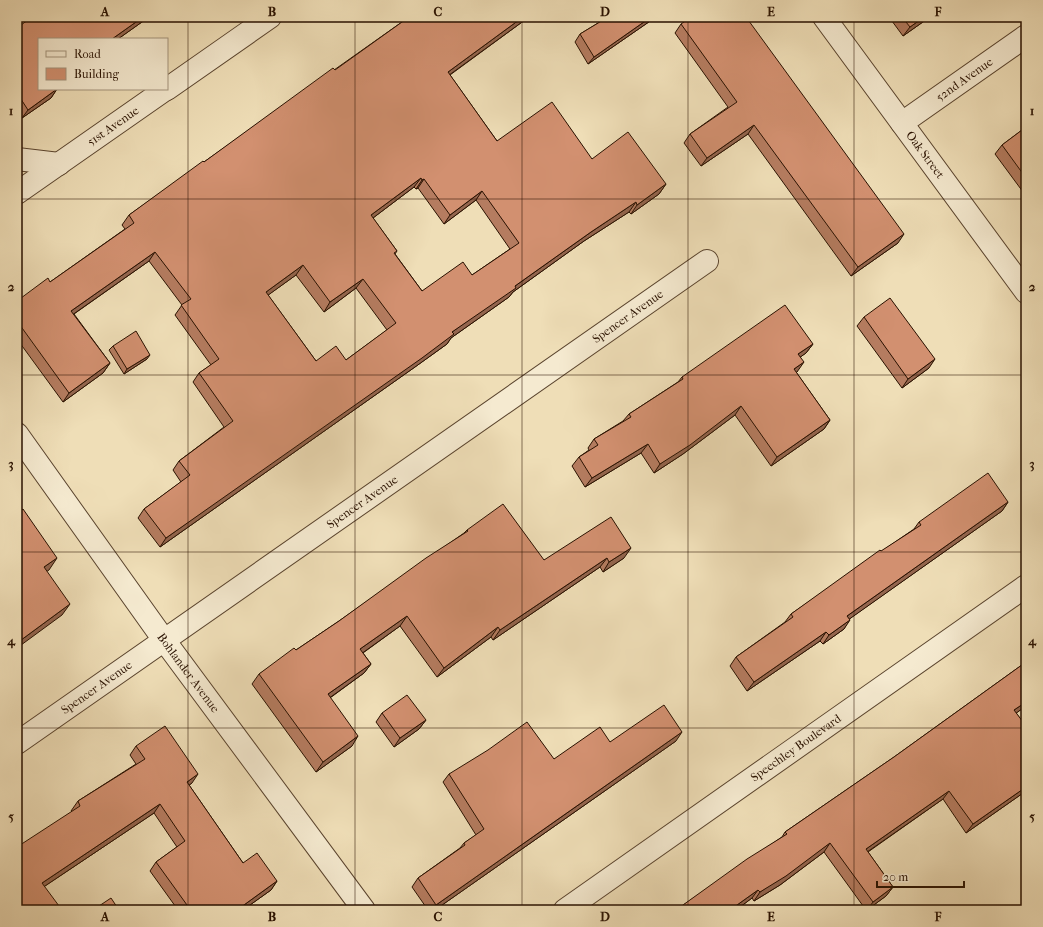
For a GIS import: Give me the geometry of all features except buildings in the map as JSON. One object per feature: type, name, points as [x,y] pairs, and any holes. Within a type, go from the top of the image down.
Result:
[{"type":"street","name":"51st Avenue","points":[[168,88],[270,17]]},
{"type":"street","name":"Oak Street","points":[[824,17],[1026,292]]},
{"type":"street","name":"52nd Avenue","points":[[902,123],[1026,36]]},
{"type":"street","name":"51st Avenue","points":[[17,194],[166,90]]},
{"type":"street","points":[[17,159],[59,164]]},
{"type":"street","name":"Spencer Avenue","points":[[17,742],[707,261]]},
{"type":"street","name":"Bohlander Avenue","points":[[17,434],[164,640],[364,910]]},
{"type":"street","name":"Speechley Boulevard","points":[[565,910],[1026,586]]}]
